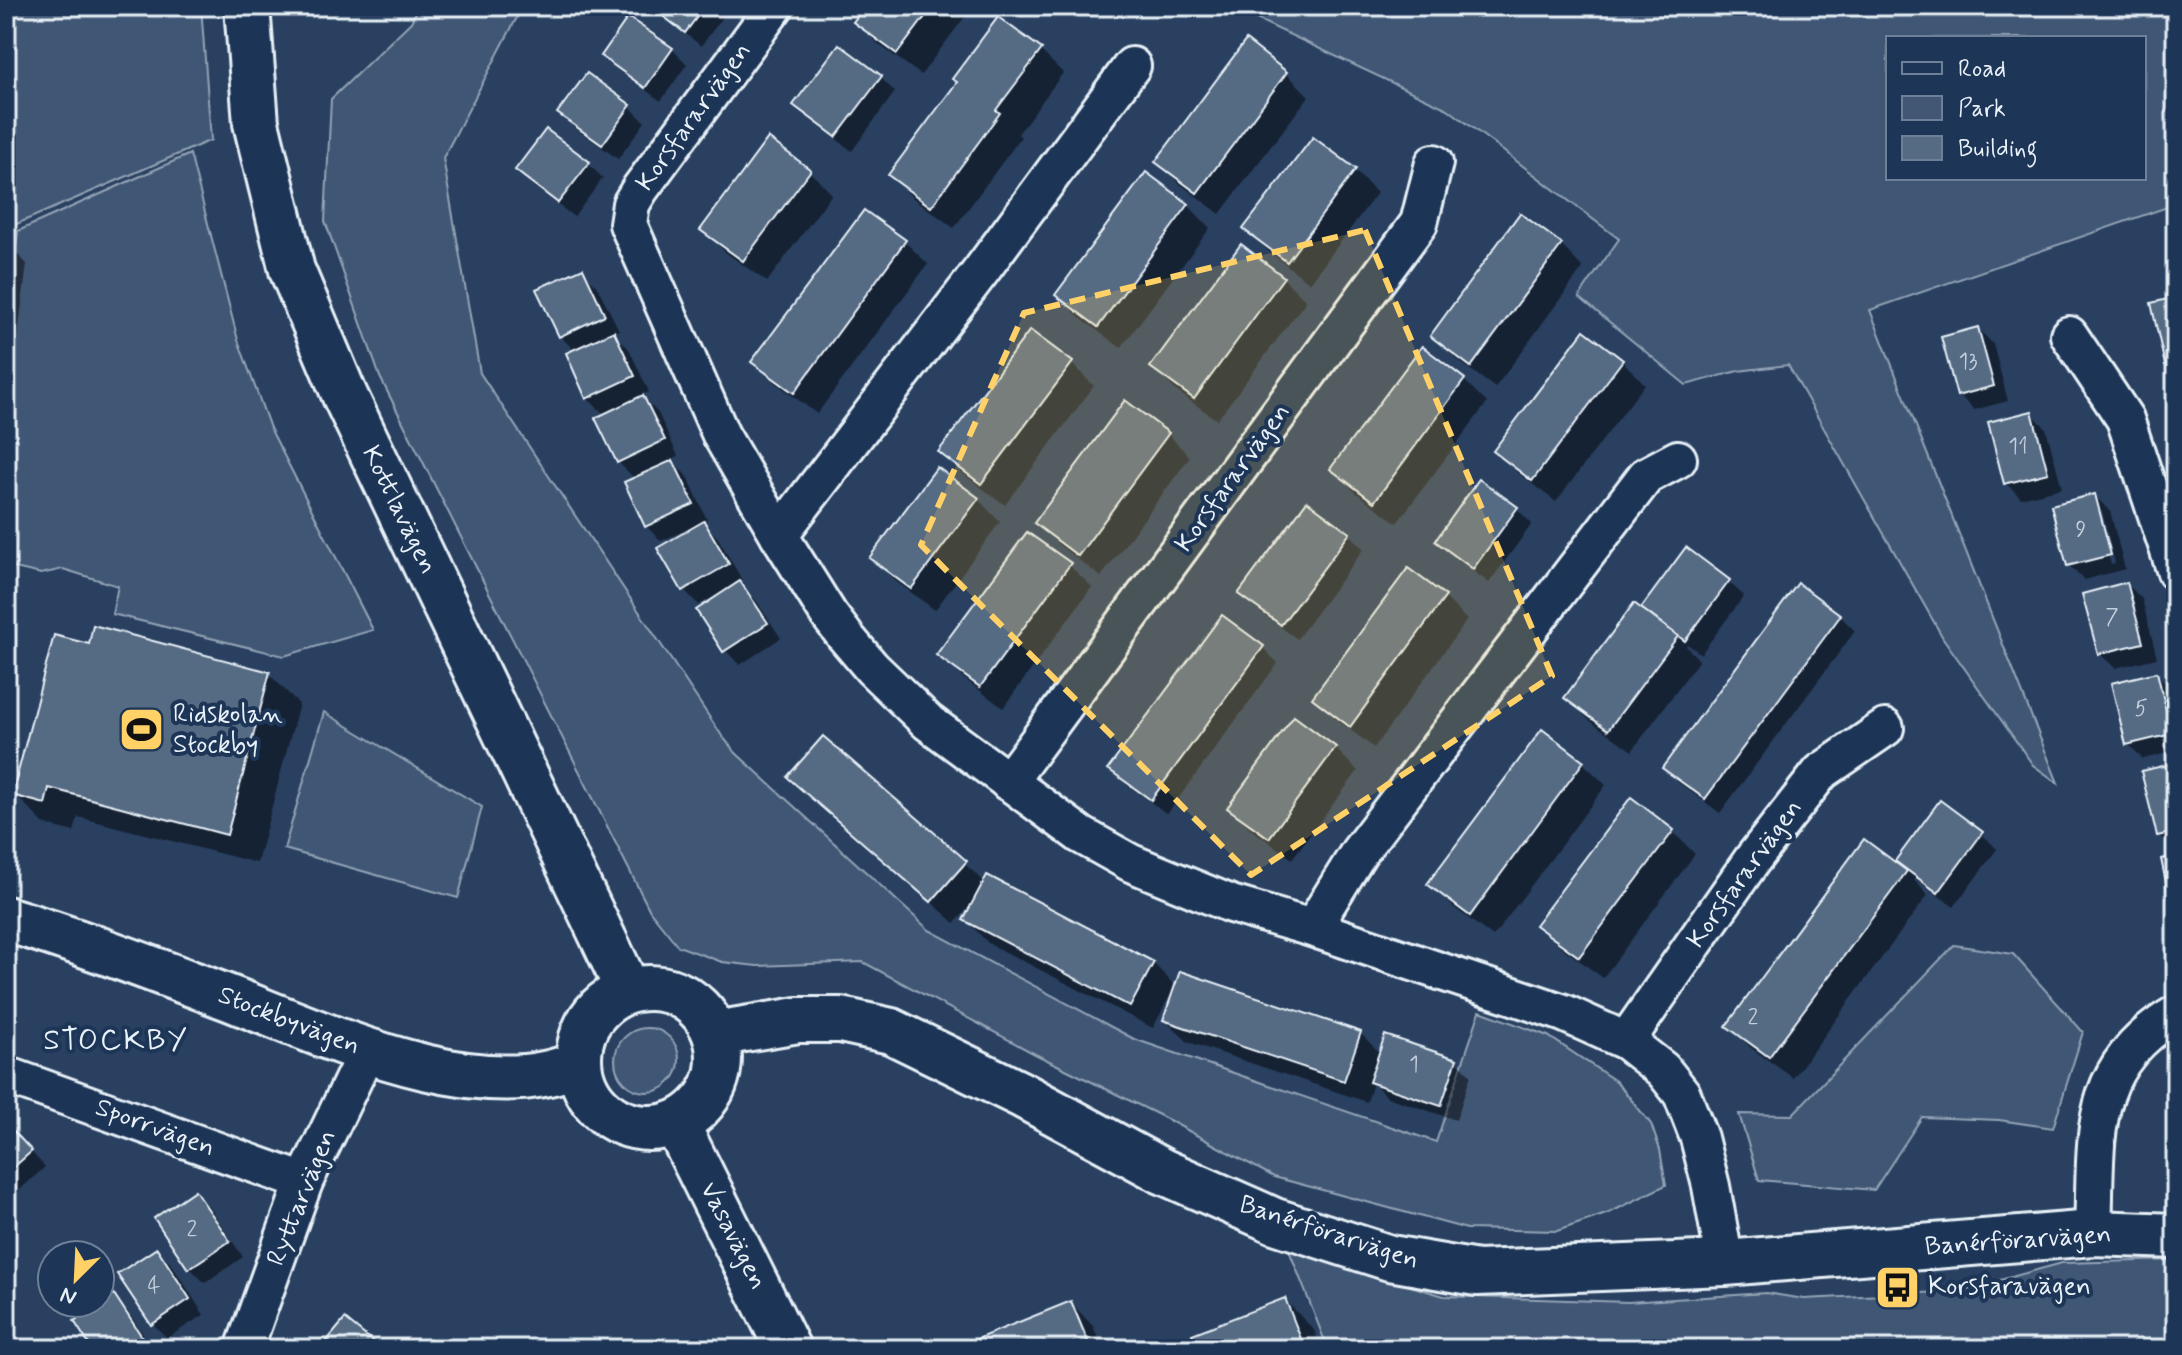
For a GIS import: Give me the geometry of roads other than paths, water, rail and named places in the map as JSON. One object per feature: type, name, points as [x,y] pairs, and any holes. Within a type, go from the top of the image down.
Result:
[{"type":"street","name":"Kottlavägen","points":[[247,6],[256,123],[292,270],[345,396],[628,990]]},
{"type":"street","name":"Korsfararvägen","points":[[775,6],[640,189],[631,204],[628,224],[721,435],[829,615],[872,668],[928,722],[1081,835],[1131,863],[1231,904],[1564,1013],[1626,1041],[1663,1070],[1682,1094],[1699,1138],[1725,1263]]},
{"type":"street","points":[[779,535],[981,271],[1132,66]]},
{"type":"street","name":"Korsfararvägen","points":[[1008,782],[1419,223],[1434,163]]},
{"type":"street","points":[[2069,335],[2125,419],[2176,572]]},
{"type":"street","points":[[1312,928],[1359,852],[1626,500],[1646,476],[1678,459]]},
{"type":"street","name":"Korsfararvägen","points":[[1626,1041],[1752,860],[1821,772],[1885,728]]},
{"type":"street","name":"Stockbyvägen","points":[[6,919],[126,959],[367,1051],[425,1068],[489,1078],[558,1073],[578,1063]]},
{"type":"street","points":[[653,987],[681,995],[704,1013],[715,1034],[719,1055],[715,1083],[700,1107],[676,1123],[643,1128],[613,1119],[593,1101],[581,1077],[578,1063],[580,1041],[589,1020],[604,1003],[628,990],[653,987]]},
{"type":"street","points":[[2093,1233],[2097,1123],[2109,1084],[2131,1047],[2158,1024],[2176,1014]]},
{"type":"street","name":"Banérförarvägen","points":[[715,1034],[798,1020],[841,1020],[891,1031],[1022,1095],[1162,1171],[1275,1221],[1390,1258],[1477,1273],[1725,1263],[2093,1233],[2176,1236]]},
{"type":"street","name":"Ryttarvägen","points":[[244,1349],[304,1182],[367,1051]]},
{"type":"street","name":"Sporrvägen","points":[[6,1075],[304,1182]]},
{"type":"street","name":"Vasavägen","points":[[676,1123],[788,1349]]},
{"type":"place","name":"Ridskolan Stockby","points":[[142,730]]},
{"type":"place","name":"Korsfaravägen","points":[[1897,1287]]},
{"type":"district","name":"STOCKBY","points":[[116,1040]]}]
